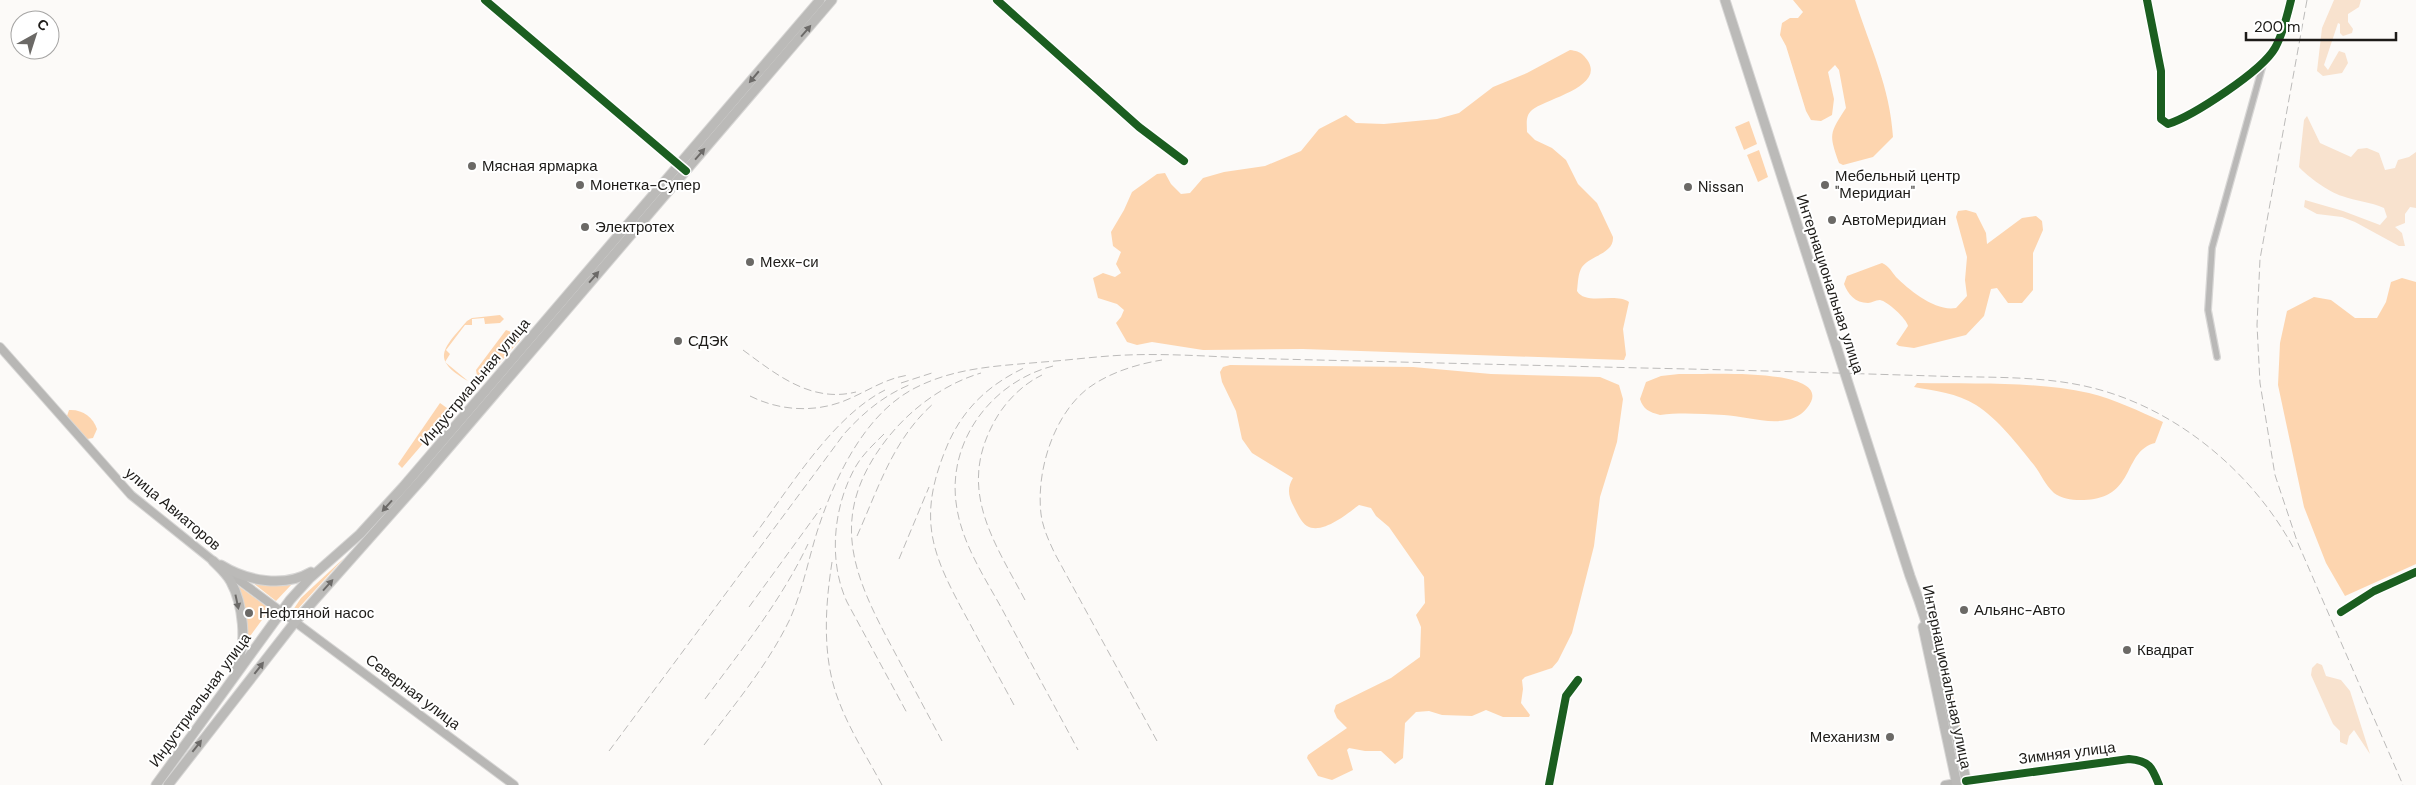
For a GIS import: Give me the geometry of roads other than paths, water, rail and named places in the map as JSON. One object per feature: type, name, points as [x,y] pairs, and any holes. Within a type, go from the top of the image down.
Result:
[{"type":"main road","name":"Индустриальная улица","points":[[168,785],[295,622],[683,168],[820,0]]},
{"type":"main road","name":"Индустриальная улица","points":[[156,785],[281,611],[299,590],[324,565],[360,534],[403,487],[832,0]]},
{"type":"main road","name":"Интернациональная улица","points":[[1725,0],[1942,670],[1966,783]]},
{"type":"main road","name":"улица Авиаторов","points":[[0,346],[131,495],[213,561],[295,622]]},
{"type":"main road","points":[[213,561],[241,576],[283,581],[302,577],[324,565]]},
{"type":"main road","points":[[209,710],[215,694],[242,654],[244,640],[232,583],[213,561]]},
{"type":"main road","name":"Интернациональная улица","points":[[1910,576],[1932,664],[1956,784]]},
{"type":"main road","name":"Северная улица","points":[[295,622],[514,785]]},
{"type":"main road","name":"Зимняя улица","points":[[1966,783],[2129,759],[2142,760],[2147,763],[2159,785]]},
{"type":"main road","points":[[1945,785],[1966,783]]},
{"type":"street","points":[[485,0],[683,168]]},
{"type":"street","points":[[998,0],[1140,127],[1184,161]]},
{"type":"street","points":[[2147,0],[2161,71],[2161,119],[2166,124],[2218,97],[2264,61]]},
{"type":"street","points":[[2217,357],[2208,310],[2212,248],[2264,61],[2278,40],[2291,0]]},
{"type":"street","points":[[2341,612],[2374,591],[2416,572]]},
{"type":"street","points":[[1549,785],[1566,696],[1578,680]]},
{"type":"railway","points":[[2307,0],[2260,259],[2257,325],[2260,383],[2275,475],[2297,541],[2403,785]]},
{"type":"railway","points":[[743,350],[782,377],[809,390],[824,394],[856,392]]},
{"type":"railway","points":[[704,745],[771,654],[789,621],[832,491],[853,450],[866,431],[897,399],[915,388],[946,376],[994,366],[1116,356],[1165,355],[1994,377],[2054,381],[2093,388],[2124,398],[2154,411],[2182,428],[2209,447],[2234,469],[2276,519],[2293,547]]},
{"type":"railway","points":[[1157,741],[1055,554],[1043,525],[1040,498],[1044,463],[1049,446],[1056,429],[1075,400],[1087,389],[1104,378],[1133,367],[1162,360]]},
{"type":"railway","points":[[1053,366],[1031,374],[1010,386],[992,401],[977,419],[966,439],[958,461],[955,485],[957,509],[969,548],[1078,750]]},
{"type":"railway","points":[[1014,705],[946,578],[933,540],[931,520],[936,476],[958,424],[986,392],[1010,375],[1024,368]]},
{"type":"railway","points":[[901,383],[935,372]]},
{"type":"railway","points":[[942,741],[867,597],[852,546],[852,521],[857,495],[868,468],[895,429],[917,408],[941,391],[981,373]]},
{"type":"railway","points":[[750,396],[788,408],[813,408],[839,403],[886,381],[909,375]]},
{"type":"railway","points":[[1025,600],[1002,558],[984,516],[980,495],[979,473],[982,450],[996,418],[1013,396],[1027,384],[1042,375]]},
{"type":"railway","points":[[609,751],[844,434],[874,406],[891,394],[909,385]]},
{"type":"railway","points":[[753,537],[829,436],[866,402],[885,390]]},
{"type":"railway","points":[[857,536],[897,448],[920,417],[934,403]]},
{"type":"railway","points":[[884,434],[862,457],[848,482],[838,516],[835,551],[837,569],[847,602],[907,713]]},
{"type":"railway","points":[[899,559],[929,487]]},
{"type":"railway","points":[[749,607],[821,508]]},
{"type":"railway","points":[[705,699],[773,605],[808,544]]},
{"type":"railway","points":[[832,562],[826,632],[829,666],[838,699],[847,721],[882,785]]},
{"type":"place","name":"Мясная ярмарка","points":[[472,166]]},
{"type":"place","name":"Монетка-Супер","points":[[580,185]]},
{"type":"place","name":"Мебельный центр \"Меридиан\"","points":[[1825,185]]},
{"type":"place","name":"Nissan","points":[[1688,187]]},
{"type":"place","name":"АвтоМеридиан","points":[[1832,220]]},
{"type":"place","name":"Электротех","points":[[585,227]]},
{"type":"place","name":"Мехк-си","points":[[750,262]]},
{"type":"place","name":"СДЭК","points":[[678,341]]},
{"type":"place","name":"Альянс-Авто","points":[[1964,610]]},
{"type":"place","name":"Нефтяной насос","points":[[249,613]]},
{"type":"place","name":"Квадрат","points":[[2127,650]]},
{"type":"place","name":"Механизм","points":[[1890,737]]}]
